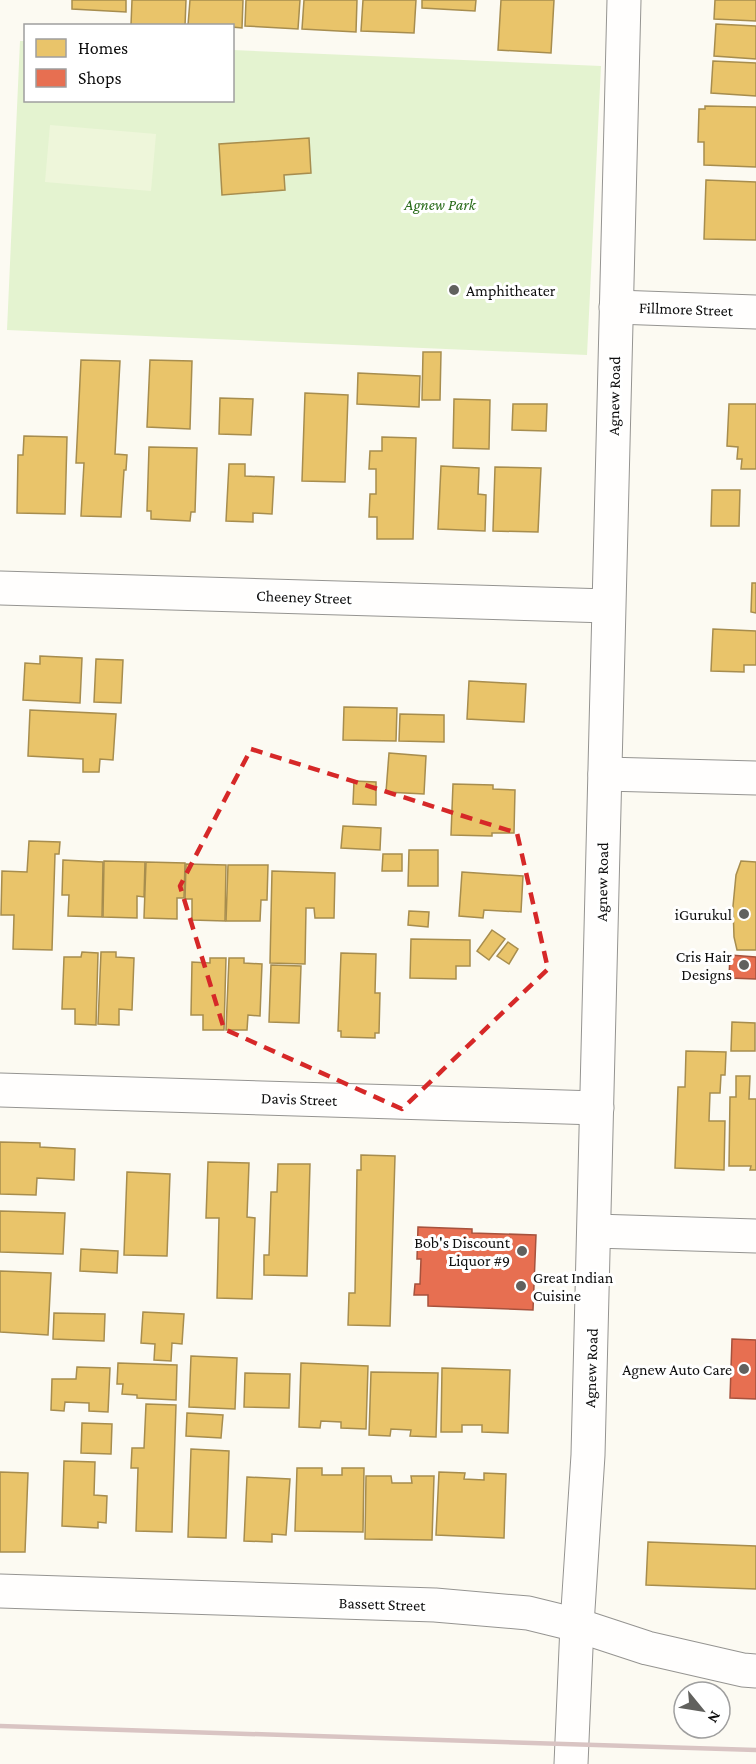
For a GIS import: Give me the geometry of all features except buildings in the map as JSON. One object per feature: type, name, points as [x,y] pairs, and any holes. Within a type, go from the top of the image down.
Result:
[{"type":"street","name":"Agnew Road","points":[[571,1764],[588,1455],[595,1231],[624,0]]},
{"type":"street","name":"Fillmore Street","points":[[616,307],[756,312]]},
{"type":"street","name":"Cheeney Street","points":[[0,588],[608,606]]},
{"type":"street","points":[[605,774],[756,778]]},
{"type":"street","name":"Davis Street","points":[[0,1089],[597,1108]]},
{"type":"street","points":[[595,1231],[756,1236]]},
{"type":"street","name":"Bassett Street","points":[[0,1591],[435,1605],[528,1613],[577,1625],[647,1648],[756,1671]]},
{"type":"highlighted area","points":[[251,749],[517,833],[548,969],[402,1109],[224,1029],[180,886]]},
{"type":"green space","name":"Agnew Park","points":[[20,41],[24,41],[24,102],[234,102],[234,50],[601,66],[587,355],[7,330]]},
{"type":"green space","points":[[50,125],[156,134],[151,191],[45,182]]},
{"type":"railway","points":[[0,1726],[756,1750]]},
{"type":"place","name":"Amphitheater","points":[[454,290]]},
{"type":"place","name":"iGurukul","points":[[744,914]]},
{"type":"place","name":"Cris Hair Designs","points":[[744,965]]},
{"type":"place","name":"Bob's Discount Liquor #9","points":[[522,1251]]},
{"type":"place","name":"Great Indian Cuisine","points":[[521,1286]]},
{"type":"place","name":"Agnew Auto Care","points":[[744,1369]]}]
